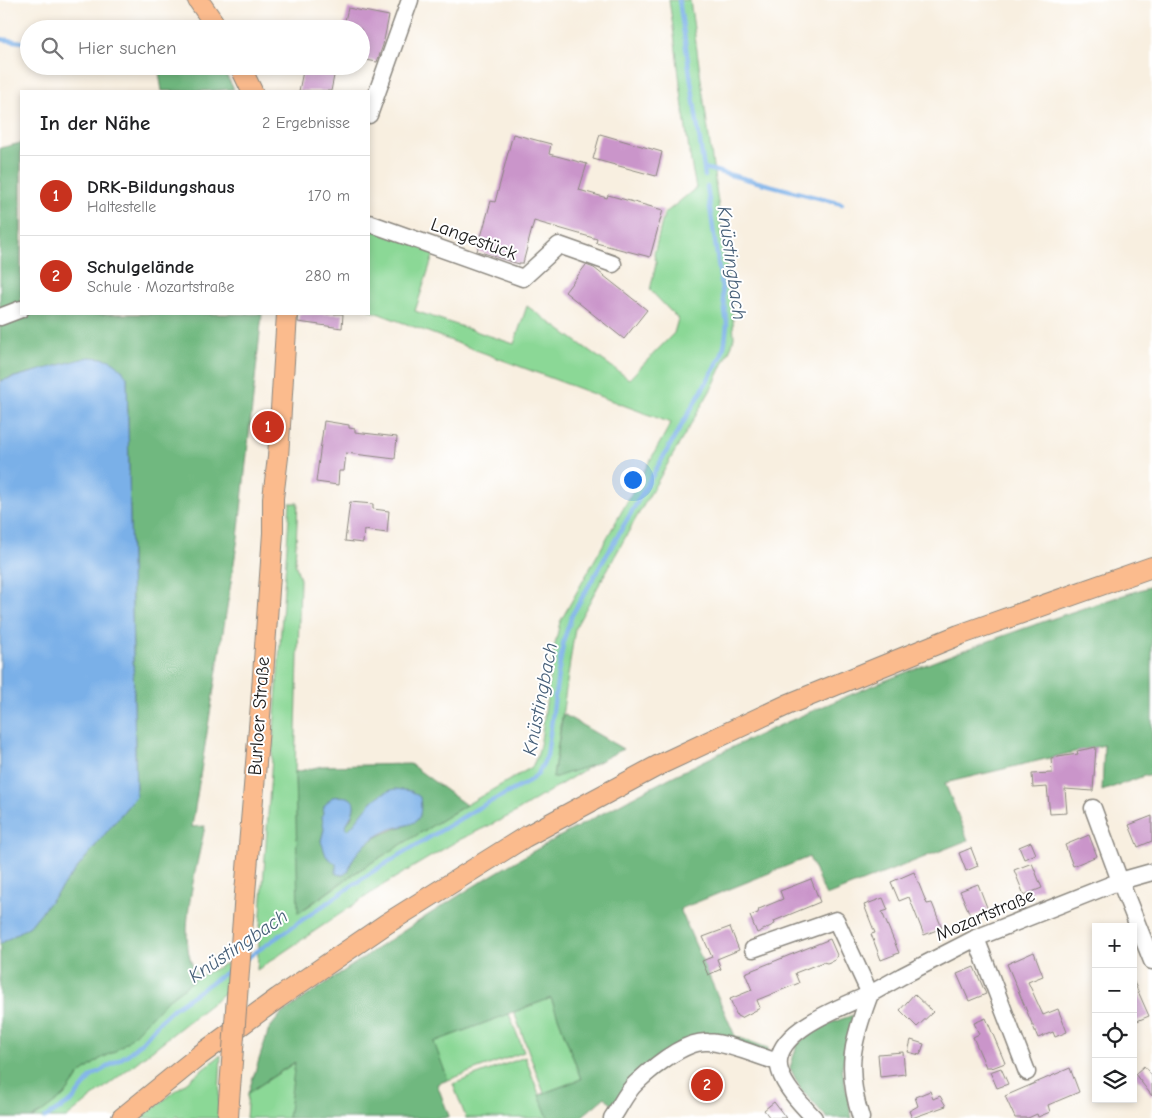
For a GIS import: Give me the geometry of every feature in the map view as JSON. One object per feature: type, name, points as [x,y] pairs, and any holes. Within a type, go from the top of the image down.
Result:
[{"type":"main road","points":[[198,0],[212,20]]},
{"type":"main road","points":[[244,75],[252,90]]},
{"type":"main road","name":"Burloer Straße","points":[[229,1110],[261,704],[273,533],[273,498],[278,457],[288,315]]},
{"type":"main road","points":[[122,1118],[200,1055],[278,998],[386,924],[525,837],[661,764],[789,704],[959,635],[1152,567]]},
{"type":"street","points":[[370,112],[410,0]]},
{"type":"street","name":"Langestück","points":[[370,223],[523,278],[560,245],[613,264]]},
{"type":"street","points":[[0,317],[20,309]]},
{"type":"street","points":[[1093,808],[1120,882],[1152,960]]},
{"type":"street","name":"Mozartstraße","points":[[778,1062],[783,1046],[797,1031],[976,938],[1120,882],[1152,872]]},
{"type":"street","points":[[753,949],[836,920],[870,994],[856,1032],[851,1066],[854,1096],[861,1118]]},
{"type":"street","points":[[976,938],[1027,1072]]},
{"type":"street","points":[[612,1118],[635,1084],[679,1049],[691,1044],[707,1041],[778,1062],[780,1072],[787,1084],[814,1118]]},
{"type":"green space","points":[[669,0],[690,0],[732,304],[734,337],[713,386],[575,628],[553,777],[592,765],[511,815],[457,841],[383,885],[257,970],[290,503],[298,503],[295,563],[300,579],[295,772],[299,913],[358,871],[532,767],[538,754],[541,740],[553,653],[560,622],[671,423],[370,310],[370,229],[435,250],[415,311],[514,344],[527,306],[629,379],[674,333],[678,319],[650,290],[656,264],[654,254],[664,214],[696,188]]},
{"type":"green space","points":[[159,75],[226,75],[234,89],[223,90],[162,90]]},
{"type":"green space","points":[[20,143],[20,304],[0,312],[0,148]]},
{"type":"green space","points":[[20,315],[262,315],[238,538],[192,827],[205,826],[191,893],[187,929],[187,944],[190,958],[198,977],[166,1001],[128,1041],[80,1074],[64,1096],[32,1118],[0,1118],[0,944],[30,926],[136,796],[127,377],[33,372],[0,381],[0,322]]},
{"type":"green space","points":[[1152,586],[1152,775],[1147,775],[1102,791],[1104,745],[945,783],[968,840],[826,896],[809,857],[680,909],[735,1036],[768,1048],[767,1054],[701,1037],[614,1107],[605,1097],[580,1118],[548,1118],[539,1095],[581,1079],[551,998],[434,1042],[448,1080],[437,1084],[449,1116],[444,1118],[288,1118],[295,1062],[248,1093],[269,1029],[281,1014],[409,928],[527,854],[670,777],[805,714],[942,658]]},
{"type":"green space","points":[[563,714],[623,749],[592,765],[553,778]]},
{"type":"green space","points":[[410,764],[466,805],[358,871],[298,913],[295,772],[322,766]],"holes":[[[373,800],[408,825],[371,840],[356,854],[351,862],[349,871],[321,841],[324,829],[354,814],[345,826],[348,830],[362,816]]]},
{"type":"green space","points":[[227,963],[226,992],[66,1118],[32,1118],[64,1096],[80,1074],[100,1059],[114,1052],[166,1001],[198,977]]},
{"type":"green space","points":[[551,998],[581,1079],[544,1093],[514,1012]]},
{"type":"green space","points":[[509,1014],[524,1052],[448,1080],[433,1042]]},
{"type":"green space","points":[[853,1015],[842,1068],[852,1118],[827,1118],[800,1088],[790,1068],[797,1044],[822,1026]]},
{"type":"green space","points":[[221,1055],[218,1118],[178,1118],[177,1115],[173,1118],[141,1118]]},
{"type":"green space","points":[[525,1057],[548,1118],[466,1118],[453,1084]]},
{"type":"green space","points":[[296,1062],[288,1118],[246,1118],[248,1093]]},
{"type":"water","points":[[89,357],[102,358],[115,363],[127,377],[136,796],[30,926],[0,944],[0,381]]},
{"type":"water","points":[[396,789],[411,791],[420,797],[419,818],[408,825],[391,829],[371,840],[354,857],[349,871],[343,875],[336,874],[336,864],[326,856],[321,841],[324,829],[322,817],[324,806],[332,797],[348,797],[352,800],[354,808],[345,826],[348,830],[375,799],[388,791]]},
{"type":"building","points":[[348,8],[389,16],[383,45],[377,62],[370,61],[370,20],[345,20]]},
{"type":"building","points":[[302,75],[334,75],[331,90],[299,90]]},
{"type":"building","points":[[513,134],[551,144],[549,154],[587,164],[579,190],[607,198],[608,195],[663,210],[650,257],[596,243],[597,239],[534,221],[523,263],[519,264],[477,251],[491,201],[495,202]]},
{"type":"building","points":[[600,134],[662,152],[656,176],[593,159]]},
{"type":"building","points":[[586,265],[594,268],[647,310],[624,339],[565,292]]},
{"type":"building","points":[[299,315],[343,315],[342,328],[298,322]]},
{"type":"building","points":[[324,421],[349,425],[349,428],[355,429],[355,432],[397,437],[395,459],[346,453],[344,471],[339,471],[338,485],[316,482]]},
{"type":"building","points":[[350,502],[373,504],[373,509],[389,511],[387,533],[364,530],[363,543],[345,541]]},
{"type":"building","points":[[1096,747],[1093,791],[1065,789],[1067,813],[1050,814],[1047,787],[1033,788],[1032,774],[1052,773],[1051,758],[1078,754],[1077,751]]},
{"type":"building","points":[[1152,816],[1152,841],[1138,847],[1129,825]]},
{"type":"building","points":[[1089,835],[1097,856],[1073,866],[1065,845]]},
{"type":"building","points":[[1031,842],[1036,854],[1024,859],[1019,847]]},
{"type":"building","points":[[971,848],[978,866],[966,871],[959,853]]},
{"type":"building","points":[[1032,863],[1042,888],[1024,895],[1014,870]]},
{"type":"building","points":[[914,872],[927,904],[932,903],[942,928],[924,935],[909,897],[899,901],[891,882]]},
{"type":"building","points":[[811,879],[820,902],[774,921],[775,924],[757,933],[750,916],[758,913],[759,909],[783,899],[780,891]]},
{"type":"building","points":[[978,884],[988,910],[971,917],[960,891]]},
{"type":"building","points":[[883,898],[888,910],[882,912],[899,953],[881,960],[871,934],[875,933],[864,905]]},
{"type":"building","points":[[730,927],[739,950],[717,959],[721,969],[708,975],[702,961],[712,957],[703,937]]},
{"type":"building","points":[[830,939],[837,955],[835,960],[827,963],[823,962],[795,973],[799,983],[757,1000],[760,1008],[741,1018],[737,1016],[730,999],[752,990],[745,973]]},
{"type":"building","points":[[1034,952],[1043,976],[1028,982],[1043,1015],[1058,1009],[1067,1032],[1055,1037],[1053,1032],[1038,1038],[1007,964]]},
{"type":"building","points":[[974,967],[986,994],[969,1001],[957,974]]},
{"type":"building","points":[[1137,989],[1149,1016],[1137,1021]]},
{"type":"building","points":[[914,994],[933,1012],[917,1027],[900,1010]]},
{"type":"building","points":[[986,1018],[1005,1063],[992,1068],[986,1067],[973,1037],[979,1034],[974,1023]]},
{"type":"building","points":[[911,1040],[924,1044],[920,1055],[908,1052]]},
{"type":"building","points":[[903,1052],[905,1074],[880,1077],[878,1054]]},
{"type":"building","points":[[1144,1066],[1152,1076],[1152,1096],[1137,1077],[1137,1072]]},
{"type":"building","points":[[1001,1068],[1008,1084],[997,1088],[990,1072]]},
{"type":"building","points":[[1070,1068],[1079,1092],[1048,1105],[1050,1112],[1038,1117],[1037,1114],[1028,1118],[1015,1118],[1005,1096]]},
{"type":"building","points":[[930,1091],[933,1099],[940,1096],[946,1106],[912,1118],[909,1111],[918,1106],[915,1097]]},
{"type":"building","points":[[774,1102],[786,1118],[770,1118],[764,1110]]},
{"type":"waterway","name":"Knüstingbach","points":[[679,0],[705,176]]},
{"type":"waterway","points":[[0,39],[20,42]]},
{"type":"waterway","points":[[704,168],[842,204]]},
{"type":"waterway","name":"Knüstingbach","points":[[247,958],[372,872],[478,808],[525,784],[538,774],[547,756],[564,639],[572,615],[721,357],[727,324],[707,187]]},
{"type":"waterway","name":"Knüstingbach","points":[[45,1118],[72,1101],[92,1076],[127,1055],[174,1008],[234,967]]},
{"type":"place","name":"DRK-Bildungshaus","points":[[268,427]]},
{"type":"place","name":"Schulgelände","points":[[707,1085]]}]
